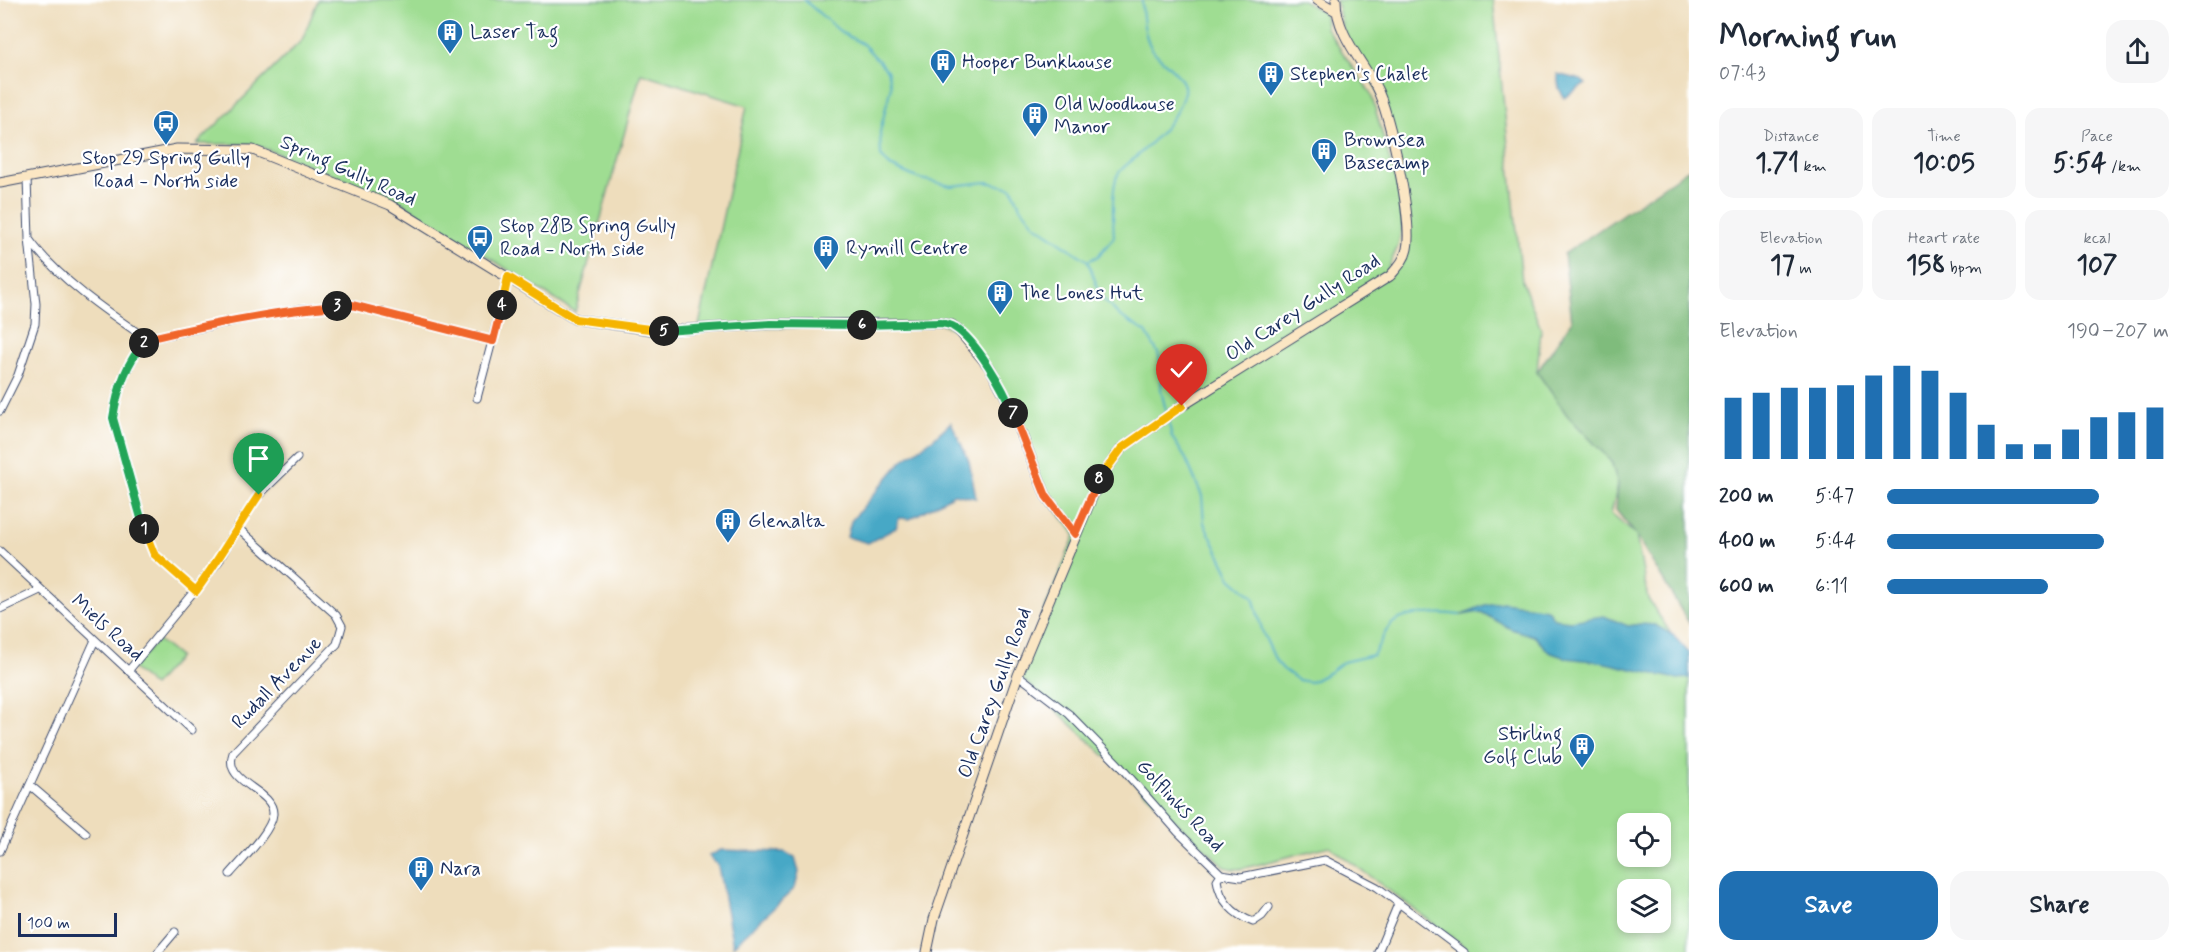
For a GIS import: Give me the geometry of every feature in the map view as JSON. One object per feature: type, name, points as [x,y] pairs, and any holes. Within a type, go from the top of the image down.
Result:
[{"type":"main road","points":[[1317,0],[1336,11]]},
{"type":"main road","points":[[1336,0],[1336,11]]},
{"type":"main road","name":"Old Carey Gully Road","points":[[927,952],[934,919],[1018,675],[1100,478],[1122,448],[1167,416],[1390,276],[1401,263],[1407,250],[1406,208],[1389,124],[1377,89],[1344,34],[1336,11]]},
{"type":"main road","name":"Spring Gully Road","points":[[0,183],[177,149],[253,150],[390,205],[575,319],[658,331],[771,324],[940,323],[952,325],[990,368],[1010,405],[1046,496],[1075,534]]},
{"type":"street","points":[[0,411],[18,375],[35,324],[36,304],[29,239],[27,178]]},
{"type":"street","points":[[29,239],[44,260],[120,321],[147,339]]},
{"type":"street","points":[[477,398],[508,277]]},
{"type":"street","points":[[196,591],[154,554],[145,532],[113,418],[115,401],[135,352],[147,339],[246,318],[301,309],[352,305],[493,341]]},
{"type":"street","points":[[129,670],[219,561],[237,527],[259,495],[297,458]]},
{"type":"street","name":"Rudall Avenue","points":[[230,874],[266,832],[273,815],[270,804],[233,771],[231,760],[233,753],[337,644],[342,626],[336,615],[237,527]]},
{"type":"street","name":"Miels Road","points":[[0,550],[40,590],[192,730]]},
{"type":"street","points":[[0,609],[40,590]]},
{"type":"street","points":[[0,851],[95,640]]},
{"type":"street","name":"Golflinks Road","points":[[1018,675],[1069,714],[1118,764],[1178,832],[1221,874],[1241,877],[1325,860],[1377,887],[1464,952]]},
{"type":"street","points":[[31,786],[86,833]]},
{"type":"street","points":[[1221,874],[1217,880],[1218,888],[1227,906],[1242,918],[1253,922],[1269,907]]},
{"type":"street","points":[[1378,952],[1398,904]]},
{"type":"street","points":[[158,952],[175,932]]},
{"type":"green space","points":[[318,0],[1303,0],[1325,14],[1326,28],[1371,94],[1405,214],[1398,246],[1384,277],[1390,276],[1407,250],[1406,208],[1377,89],[1344,34],[1336,0],[1493,0],[1522,281],[1541,329],[1537,372],[1611,461],[1618,484],[1611,514],[1636,535],[1648,599],[1689,661],[1689,952],[1472,952],[1329,846],[1241,869],[1225,867],[1018,675],[1075,535],[1046,496],[1010,405],[960,332],[940,323],[698,330],[747,106],[641,73],[575,312],[396,199],[253,144],[197,144],[302,40]]},
{"type":"green space","points":[[1689,169],[1689,623],[1636,535],[1616,510],[1618,484],[1611,461],[1567,415],[1537,372],[1572,321],[1564,254]]},
{"type":"green space","points":[[158,640],[179,657],[153,686],[132,668]]},
{"type":"water","points":[[1557,74],[1581,80],[1586,84],[1564,98],[1559,88]]},
{"type":"water","points":[[951,422],[969,461],[976,498],[954,494],[910,519],[899,518],[896,528],[868,543],[847,537],[851,521],[902,461],[934,438]]},
{"type":"water","points":[[1503,602],[1547,609],[1554,619],[1570,621],[1604,616],[1628,626],[1655,625],[1673,635],[1689,653],[1689,678],[1677,679],[1601,662],[1566,658],[1549,652],[1534,636],[1511,629],[1481,612],[1460,615],[1485,605]]},
{"type":"water","points":[[721,850],[785,852],[795,858],[799,872],[795,888],[733,946],[718,866],[709,856]]},
{"type":"waterway","points":[[804,0],[842,33],[863,44],[887,70],[891,86],[880,132],[881,156],[890,166],[917,178],[951,186],[987,182],[1012,188],[1020,206],[1035,225],[1088,261],[1101,297],[1120,316],[1146,332],[1158,353],[1162,368],[1161,390],[1167,415]]},
{"type":"waterway","points":[[1088,261],[1098,256],[1114,237],[1113,196],[1118,174],[1150,144],[1171,120],[1184,92],[1182,80],[1149,44],[1144,25],[1142,0]]},
{"type":"waterway","points":[[1168,420],[1172,437],[1186,459],[1202,496],[1204,523],[1231,578],[1253,597],[1263,633],[1276,661],[1298,680],[1311,682],[1343,662],[1373,655],[1385,633],[1395,621],[1412,615],[1460,615]]},
{"type":"place","name":"Laser Tag","points":[[450,55]]},
{"type":"place","name":"Hooper Bunkhouse","points":[[943,85]]},
{"type":"place","name":"Stephen's Chalet","points":[[1271,97]]},
{"type":"place","name":"Old Woodhouse Manor","points":[[1035,138]]},
{"type":"place","name":"Stop 29 Spring Gully Road - North side","points":[[166,146]]},
{"type":"place","name":"Brownsea Basecamp","points":[[1324,174]]},
{"type":"place","name":"Stop 28B Spring Gully Road - North side","points":[[480,261]]},
{"type":"place","name":"Rymill Centre","points":[[826,271]]},
{"type":"place","name":"The Lones Hut","points":[[1000,316]]},
{"type":"place","name":"Glenalta","points":[[728,544]]},
{"type":"place","name":"Stirling Golf Club","points":[[1582,769]]},
{"type":"place","name":"Nara","points":[[421,892]]},
{"type":"route","points":[[259,495],[237,527],[219,561],[196,591],[154,554],[145,532],[113,418],[115,401],[135,352],[147,339],[246,318],[301,309],[352,305],[493,341],[508,277],[575,319],[658,331],[771,324],[940,323],[952,325],[990,368],[1010,405],[1046,496],[1075,534],[1100,478],[1122,448],[1182,406]]}]
